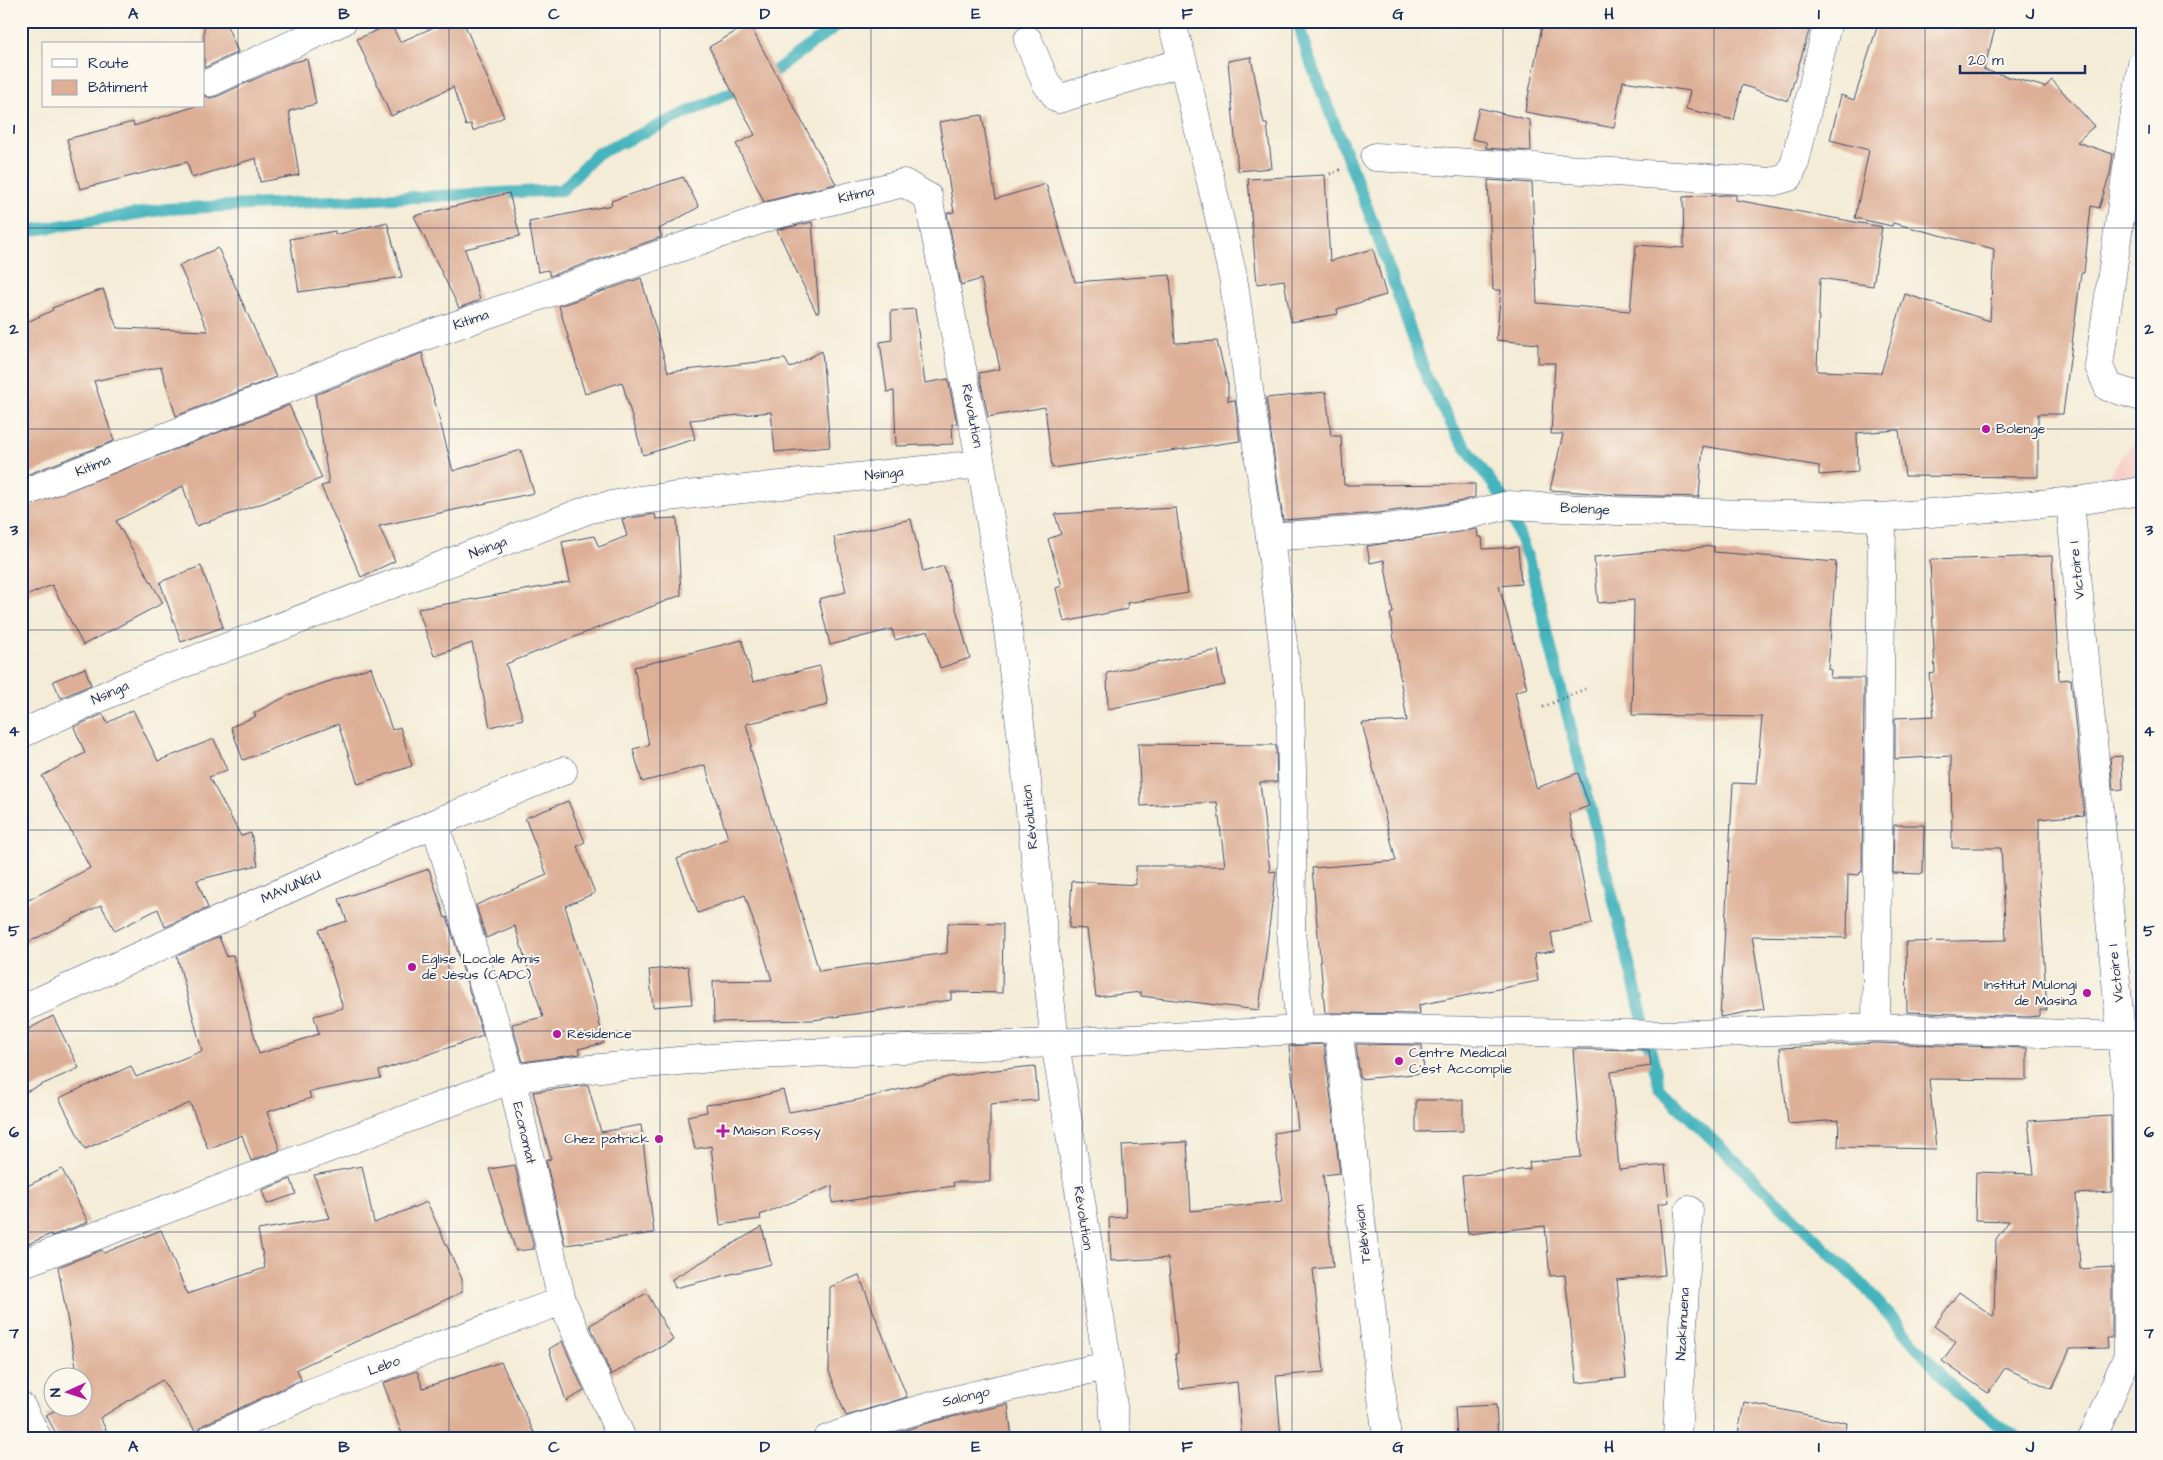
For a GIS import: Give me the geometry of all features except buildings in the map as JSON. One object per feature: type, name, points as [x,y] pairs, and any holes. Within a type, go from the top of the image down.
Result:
[{"type":"street","points":[[211,82],[343,21]]},
{"type":"street","points":[[1171,21],[1183,62],[1233,277],[1270,538],[1290,702],[1292,806],[1291,931],[1300,1030]]},
{"type":"street","points":[[1375,157],[1772,182],[1789,177],[1795,162],[1828,21]]},
{"type":"street","points":[[1028,40],[1046,83],[1058,99],[1183,62]]},
{"type":"street","points":[[2142,63],[2099,366],[2108,387],[2142,397]]},
{"type":"street","name":"Kitima","points":[[21,494],[396,346],[774,215],[904,183],[928,198]]},
{"type":"street","name":"Révolution","points":[[928,198],[981,464],[1006,615],[1025,763],[1054,1043],[1108,1366],[1117,1439]]},
{"type":"street","name":"Nsinga","points":[[21,734],[130,684],[590,509],[649,499],[981,464]]},
{"type":"street","name":"Bolenge","points":[[1270,538],[1380,529],[1461,517],[1508,505],[1618,511],[1882,516],[2070,502],[2142,490]]},
{"type":"street","name":"Victoire I","points":[[2070,502],[2130,1004],[2122,1036],[2127,1096],[2134,1323],[2128,1355],[2092,1439]]},
{"type":"street","points":[[1876,1026],[1882,516]]},
{"type":"street","name":"MAVUNGU","points":[[21,1009],[435,823],[563,771]]},
{"type":"street","name":"Economat","points":[[435,823],[512,1079],[562,1302],[622,1439]]},
{"type":"street","points":[[21,1264],[512,1079],[567,1072],[734,1056],[1054,1043],[1338,1028],[1669,1035],[1876,1026],[2122,1036]]},
{"type":"street","name":"Télévision","points":[[1338,1028],[1387,1439]]},
{"type":"street","name":"Nzakimuena","points":[[1676,1439],[1689,1210]]},
{"type":"street","name":"Lebo","points":[[210,1439],[310,1393],[562,1302]]},
{"type":"street","name":"Salongo","points":[[827,1439],[864,1425],[964,1397],[1108,1366]]},
{"type":"street","points":[[21,1406],[38,1439]]},
{"type":"path","points":[[1543,707],[1585,690]]},
{"type":"shaded area","points":[[2142,433],[2142,495],[2091,497]]},
{"type":"waterway","points":[[21,232],[167,209],[562,190],[597,154],[771,74],[843,21]]},
{"type":"waterway","points":[[1298,21],[1307,53],[1370,215],[1427,378],[1457,435],[1508,505],[1531,567],[1660,1089],[1862,1284],[1957,1393],[2018,1439]]},
{"type":"place","name":"Bolenge","points":[[1986,429]]},
{"type":"place","name":"Eglise Locale Amis de Jésus (CADC)","points":[[412,967]]},
{"type":"place","name":"Institut Mulongi de Masina","points":[[2087,993]]},
{"type":"place","name":"Résidence","points":[[557,1034]]},
{"type":"place","name":"Centre Medical C'est Accomplie","points":[[1399,1061]]},
{"type":"place","name":"Maison Rossy","points":[[723,1131]]},
{"type":"place","name":"Chez patrick","points":[[659,1139]]}]
